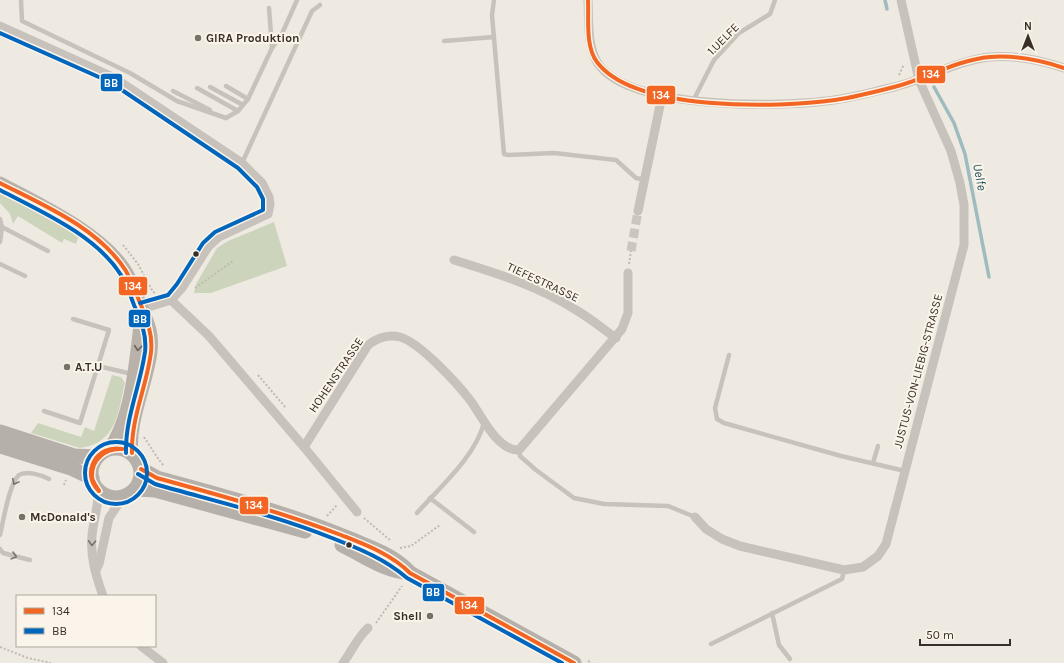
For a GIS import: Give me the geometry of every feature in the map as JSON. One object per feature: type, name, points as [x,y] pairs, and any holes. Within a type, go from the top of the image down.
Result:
[{"type":"main road","points":[[0,183],[78,228],[110,251],[128,275],[148,320],[151,331],[151,350],[119,433],[92,465],[95,484]]},
{"type":"main road","points":[[132,453],[133,431],[140,376]]},
{"type":"main road","points":[[0,432],[74,456],[103,453],[121,448],[132,453],[140,463],[141,469],[139,483],[136,489],[123,497],[112,498],[95,484],[71,468],[0,446]]},
{"type":"main road","points":[[141,469],[157,478],[253,505],[325,528],[391,557],[402,564],[410,573],[574,663]]},
{"type":"main road","points":[[136,489],[155,490],[302,531],[345,546],[385,568],[398,572],[410,573]]},
{"type":"street","points":[[588,0],[589,33],[592,49],[597,62],[606,73],[615,80],[662,96],[749,105],[802,104],[853,97],[919,80],[948,67],[990,57],[1036,60],[1064,68]]},
{"type":"street","name":"JUSTUS-VON-LIEBIG-STRASSE","points":[[695,517],[706,529],[722,539],[747,548],[844,570],[863,567],[878,556],[886,544],[964,245],[964,205],[960,183],[951,151],[919,80],[901,0]]},
{"type":"street","points":[[0,26],[113,77],[242,163],[262,183],[269,197],[270,204],[268,214],[219,237],[208,247],[182,288],[171,300],[142,309]]},
{"type":"street","points":[[638,211],[662,96]]},
{"type":"street","name":"TIEFESTRASSE","points":[[454,260],[505,276],[542,292],[576,310],[616,338]]},
{"type":"street","points":[[519,450],[616,338],[626,321],[628,313],[628,273]]},
{"type":"street","points":[[171,300],[209,336],[304,447],[357,512]]},
{"type":"street","name":"HOHENSTRASSE","points":[[304,447],[368,345],[376,339],[386,336],[398,336],[410,341],[457,385],[506,448],[511,450],[519,450]]},
{"type":"street","points":[[95,484],[91,552],[92,565],[96,570],[103,595]]},
{"type":"street","points":[[96,570],[99,564],[109,518],[123,497]]},
{"type":"street","points":[[343,663],[353,649],[359,636],[368,628]]},
{"type":"street","points":[[142,647],[163,663]]},
{"type":"lane","points":[[21,0],[22,21],[130,73],[177,100],[226,118]]},
{"type":"lane","points":[[226,118],[238,111],[248,99],[272,48],[281,36],[297,0]]},
{"type":"lane","points":[[494,0],[492,15],[504,154],[554,153],[616,160],[636,178],[645,180]]},
{"type":"lane","name":"1.UELFE","points":[[693,100],[714,60],[739,33],[770,14],[776,0]]},
{"type":"lane","points":[[242,163],[312,11],[320,5]]},
{"type":"lane","points":[[269,8],[272,48]]},
{"type":"lane","points":[[444,41],[494,37]]},
{"type":"lane","points":[[226,86],[248,99]]},
{"type":"lane","points":[[210,87],[242,105]]},
{"type":"lane","points":[[197,88],[238,111]]},
{"type":"lane","points":[[173,91],[226,118]]},
{"type":"lane","points":[[0,219],[2,228],[0,242]]},
{"type":"lane","points":[[2,228],[48,251]]},
{"type":"lane","points":[[0,264],[25,276]]},
{"type":"lane","points":[[44,411],[80,423],[98,366],[109,330],[73,319]]},
{"type":"lane","points":[[729,355],[715,408],[717,419],[724,423],[905,471]]},
{"type":"lane","points":[[98,366],[140,376]]},
{"type":"lane","points":[[417,513],[472,451],[482,433],[485,422]]},
{"type":"lane","points":[[873,463],[878,446]]},
{"type":"lane","points":[[519,450],[520,456],[536,470],[574,498],[604,504],[668,506],[695,517]]},
{"type":"lane","points":[[0,535],[11,490],[18,476],[24,473],[44,476],[49,479]]},
{"type":"lane","points":[[430,498],[474,532]]},
{"type":"lane","points":[[0,549],[3,553],[30,560]]},
{"type":"lane","points":[[712,644],[842,579],[844,570]]},
{"type":"lane","points":[[772,613],[779,645],[790,659]]},
{"type":"path","points":[[189,291],[233,261]]},
{"type":"path","points":[[138,264],[152,292],[162,294]]},
{"type":"path","points":[[143,434],[159,460],[167,468]]},
{"type":"path","points":[[357,512],[394,543]]},
{"type":"path","points":[[399,548],[404,551]]},
{"type":"path","points":[[368,628],[376,623],[410,573]]},
{"type":"path","points":[[0,647],[28,658],[51,663]]},
{"type":"green space","points":[[0,190],[79,235],[76,244],[64,239],[62,243],[18,216],[13,224],[10,214],[0,203]]},
{"type":"green space","points":[[274,222],[287,266],[211,293],[194,293],[196,284],[217,248],[228,241]]},
{"type":"green space","points":[[112,375],[121,377],[125,383],[114,424],[109,433],[102,440],[92,445],[80,448],[31,433],[38,423],[81,437],[85,427],[94,431]]},
{"type":"waterway","name":"Uelfe","points":[[885,0],[887,9]]},
{"type":"waterway","name":"Uelfe","points":[[934,87],[954,123],[965,154],[989,277]]},
{"type":"tunnel","points":[[631,251],[638,211]]},
{"type":"transit line","name":"134","points":[[588,0],[589,40],[593,56],[597,62],[616,78],[642,90],[674,98],[709,103],[745,105],[810,103],[835,100],[906,84],[965,62],[990,57],[1027,59],[1064,68]]},
{"type":"transit line","name":"BB","points":[[0,33],[110,82],[238,168],[257,187],[263,199],[263,210],[215,232],[203,243],[177,284],[168,295],[140,303]]},
{"type":"transit line","name":"134","points":[[0,183],[52,209],[86,230],[115,256],[128,275],[147,322],[151,346],[149,365],[134,427],[132,453]]},
{"type":"transit line","name":"BB","points":[[0,190],[66,225],[82,236],[110,261],[125,282],[141,322],[145,346],[143,365],[130,415],[126,440],[126,453]]},
{"type":"transit line","name":"BB","points":[[116,442],[128,444],[138,451],[145,461],[147,473],[145,485],[138,495],[128,502],[116,504],[104,502],[94,495],[87,485],[85,473],[87,461],[94,451],[104,444],[116,442]]},
{"type":"transit line","name":"134","points":[[99,491],[91,476],[91,468],[94,461],[105,451],[122,449]]},
{"type":"transit line","name":"134","points":[[99,491],[92,479],[94,465],[101,456],[110,450],[122,449]]},
{"type":"transit line","name":"134","points":[[141,469],[157,478],[273,511],[369,546],[395,560],[410,573],[574,663]]},
{"type":"transit line","name":"BB","points":[[138,474],[155,484],[289,522],[362,550],[390,565],[407,578],[562,663]]},
{"type":"place","name":"GIRA Produktion","points":[[198,38]]},
{"type":"place","name":"A.T.U","points":[[67,367]]},
{"type":"place","name":"McDonald's","points":[[22,517]]},
{"type":"place","name":"Shell","points":[[430,616]]}]
